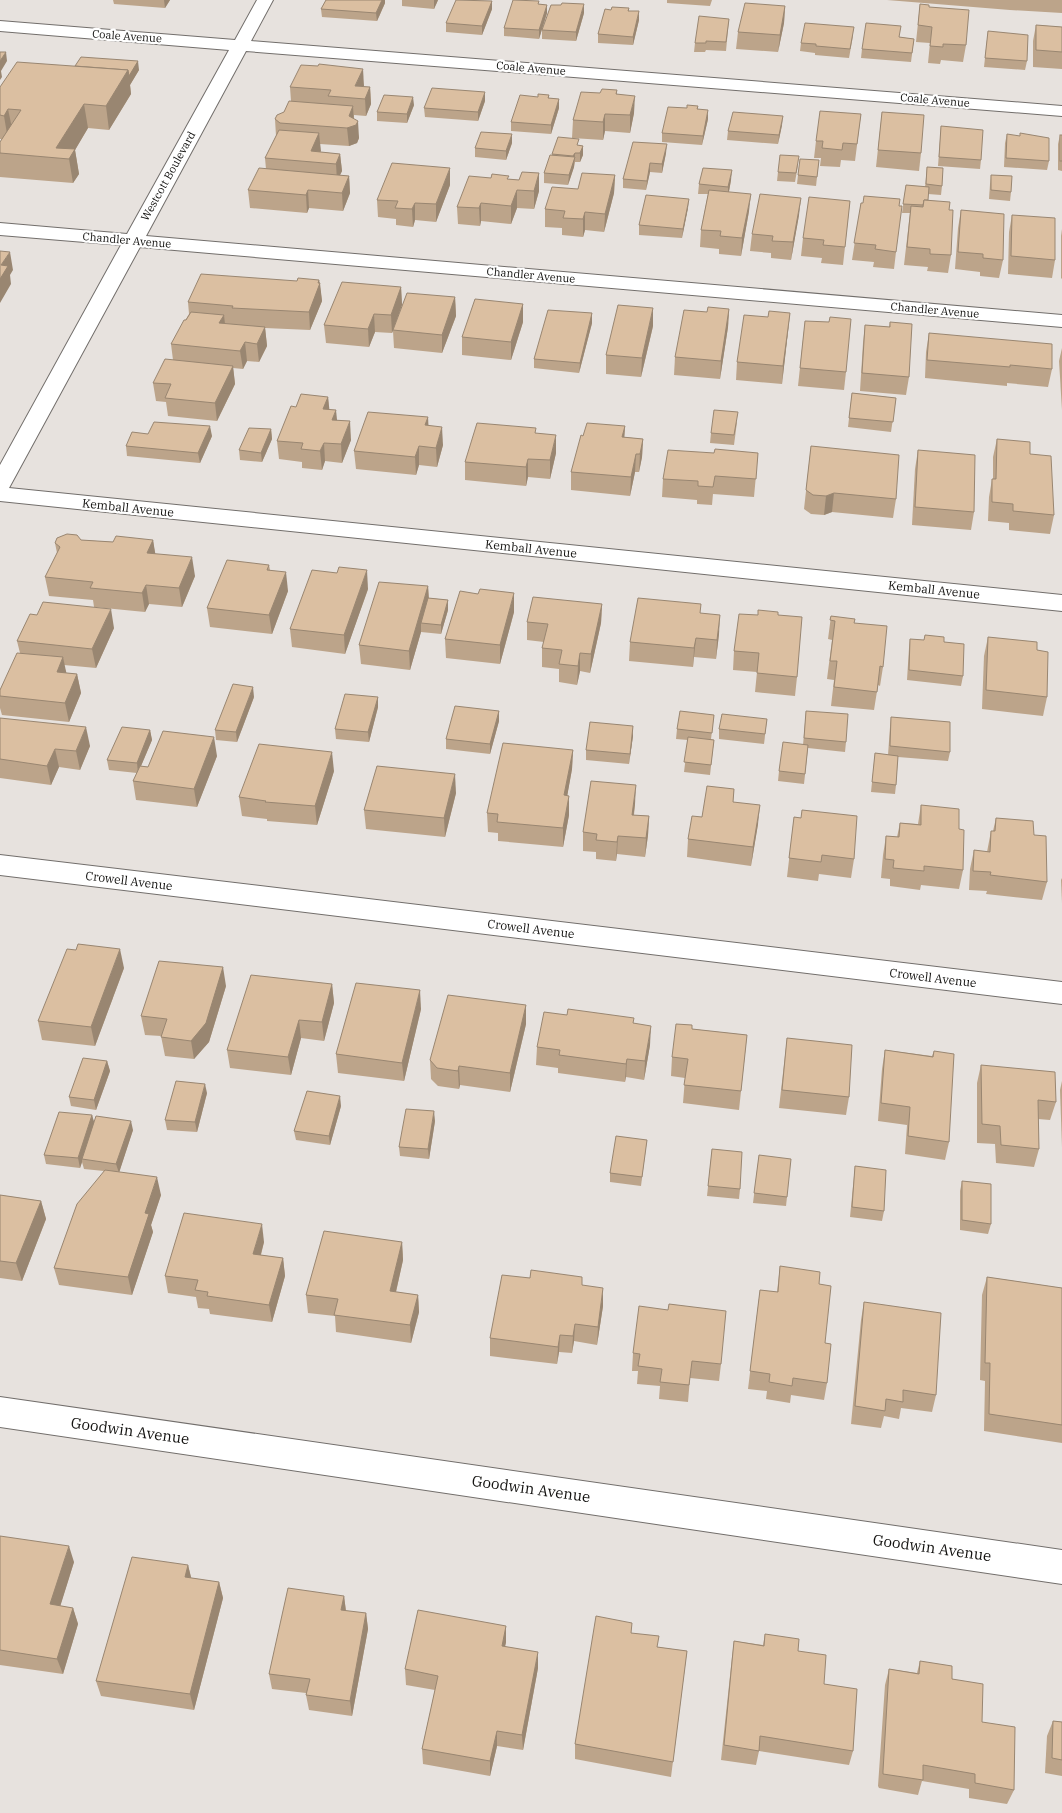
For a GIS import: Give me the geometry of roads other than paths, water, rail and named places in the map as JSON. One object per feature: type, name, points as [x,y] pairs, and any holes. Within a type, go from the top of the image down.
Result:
[{"type":"street","name":"Westcott Boulevard","points":[[0,485],[264,0]]},
{"type":"street","name":"Coale Avenue","points":[[0,26],[1062,111]]},
{"type":"street","name":"Chandler Avenue","points":[[0,229],[1062,321]]},
{"type":"street","name":"Kemball Avenue","points":[[0,494],[1062,603]]},
{"type":"street","name":"Crowell Avenue","points":[[0,865],[1062,993]]},
{"type":"street","name":"Goodwin Avenue","points":[[0,1412],[1062,1567]]}]
